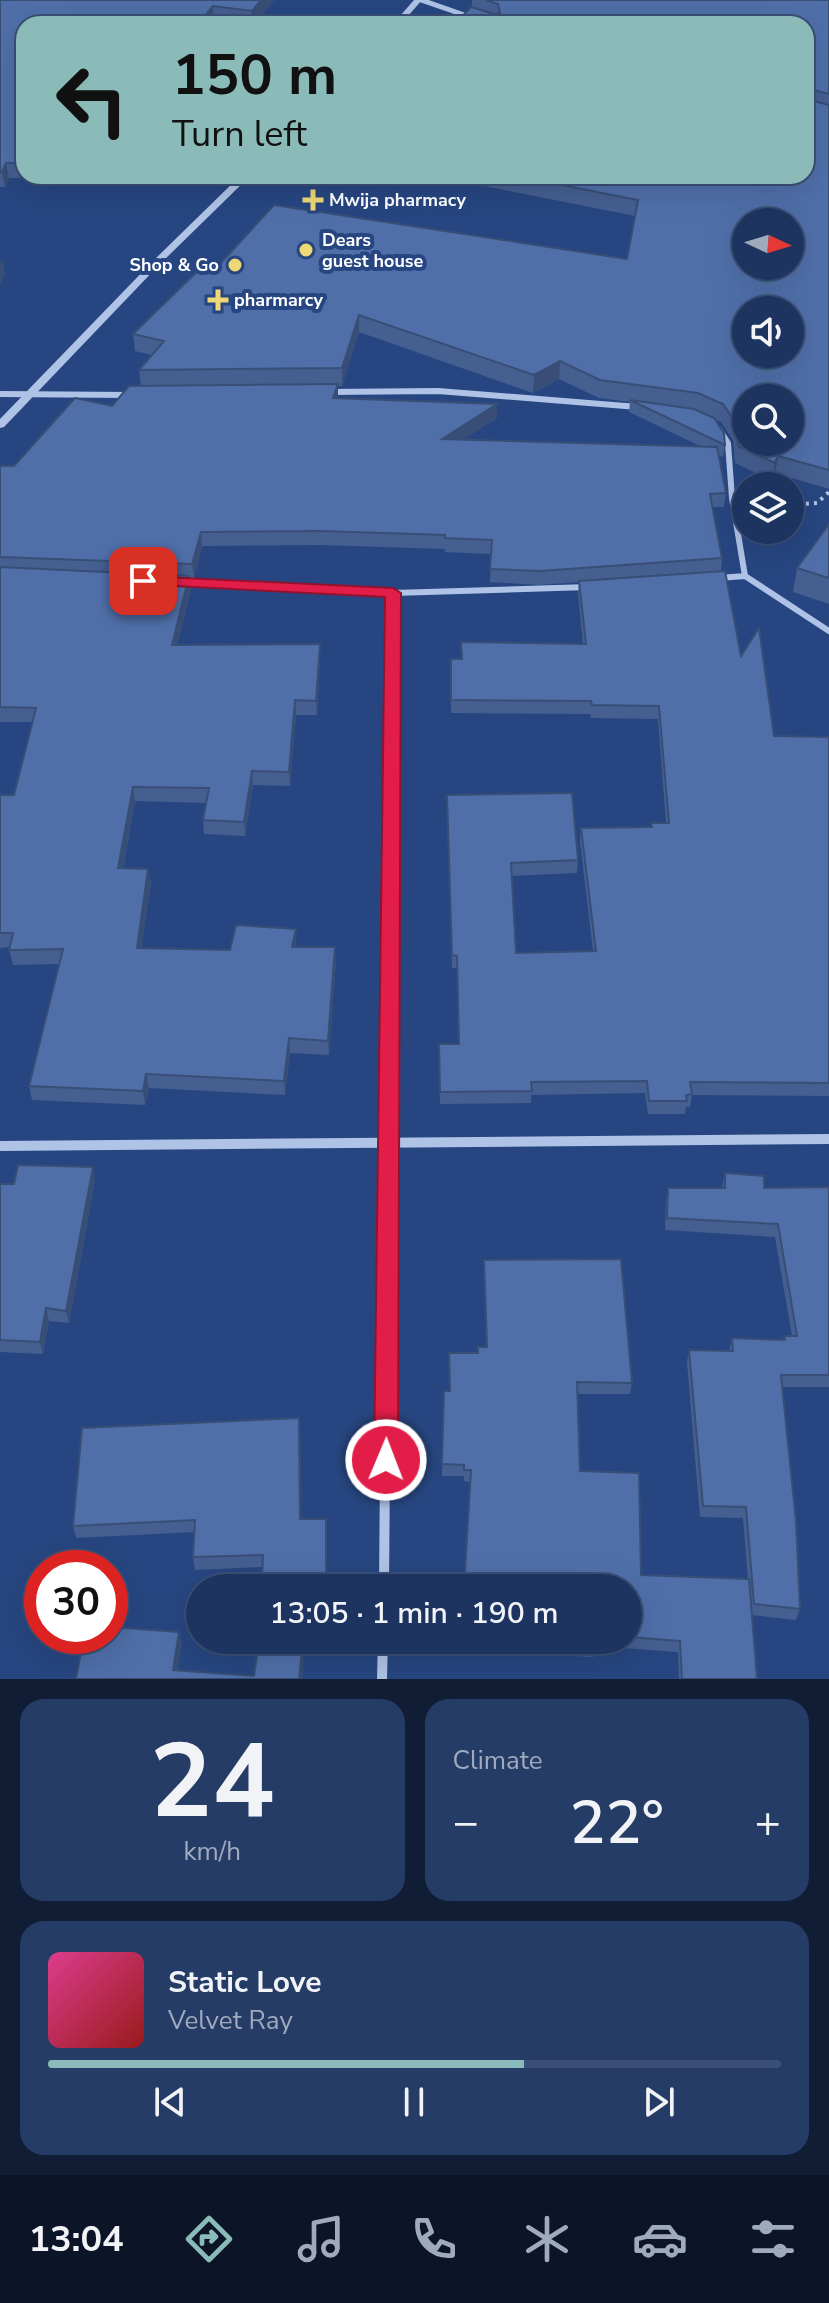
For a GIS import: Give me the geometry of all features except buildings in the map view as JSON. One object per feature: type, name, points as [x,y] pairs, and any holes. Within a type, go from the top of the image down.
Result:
[{"type":"street","points":[[405,16],[420,0],[469,16]]},
{"type":"street","points":[[0,425],[237,184]]},
{"type":"street","points":[[311,392],[438,391],[654,409]]},
{"type":"street","points":[[0,394],[26,397],[137,395]]},
{"type":"street","points":[[716,425],[728,443],[732,498],[745,576]]},
{"type":"street","points":[[715,578],[745,576],[829,631]]},
{"type":"street","points":[[174,582],[393,593],[594,587]]},
{"type":"street","points":[[384,1574],[393,593]]},
{"type":"street","points":[[0,1146],[829,1139]]},
{"type":"street","points":[[382,1679],[383,1654]]},
{"type":"path","points":[[804,504],[817,503],[829,492]]},
{"type":"place","name":"Mwija pharmacy","points":[[313,200]]},
{"type":"place","name":"Dears guest house","points":[[306,250]]},
{"type":"place","name":"Shop & Go","points":[[235,265]]},
{"type":"place","name":"pharmarcy","points":[[218,300]]},
{"type":"route","points":[[143,581],[393,593],[386,1460]]}]
